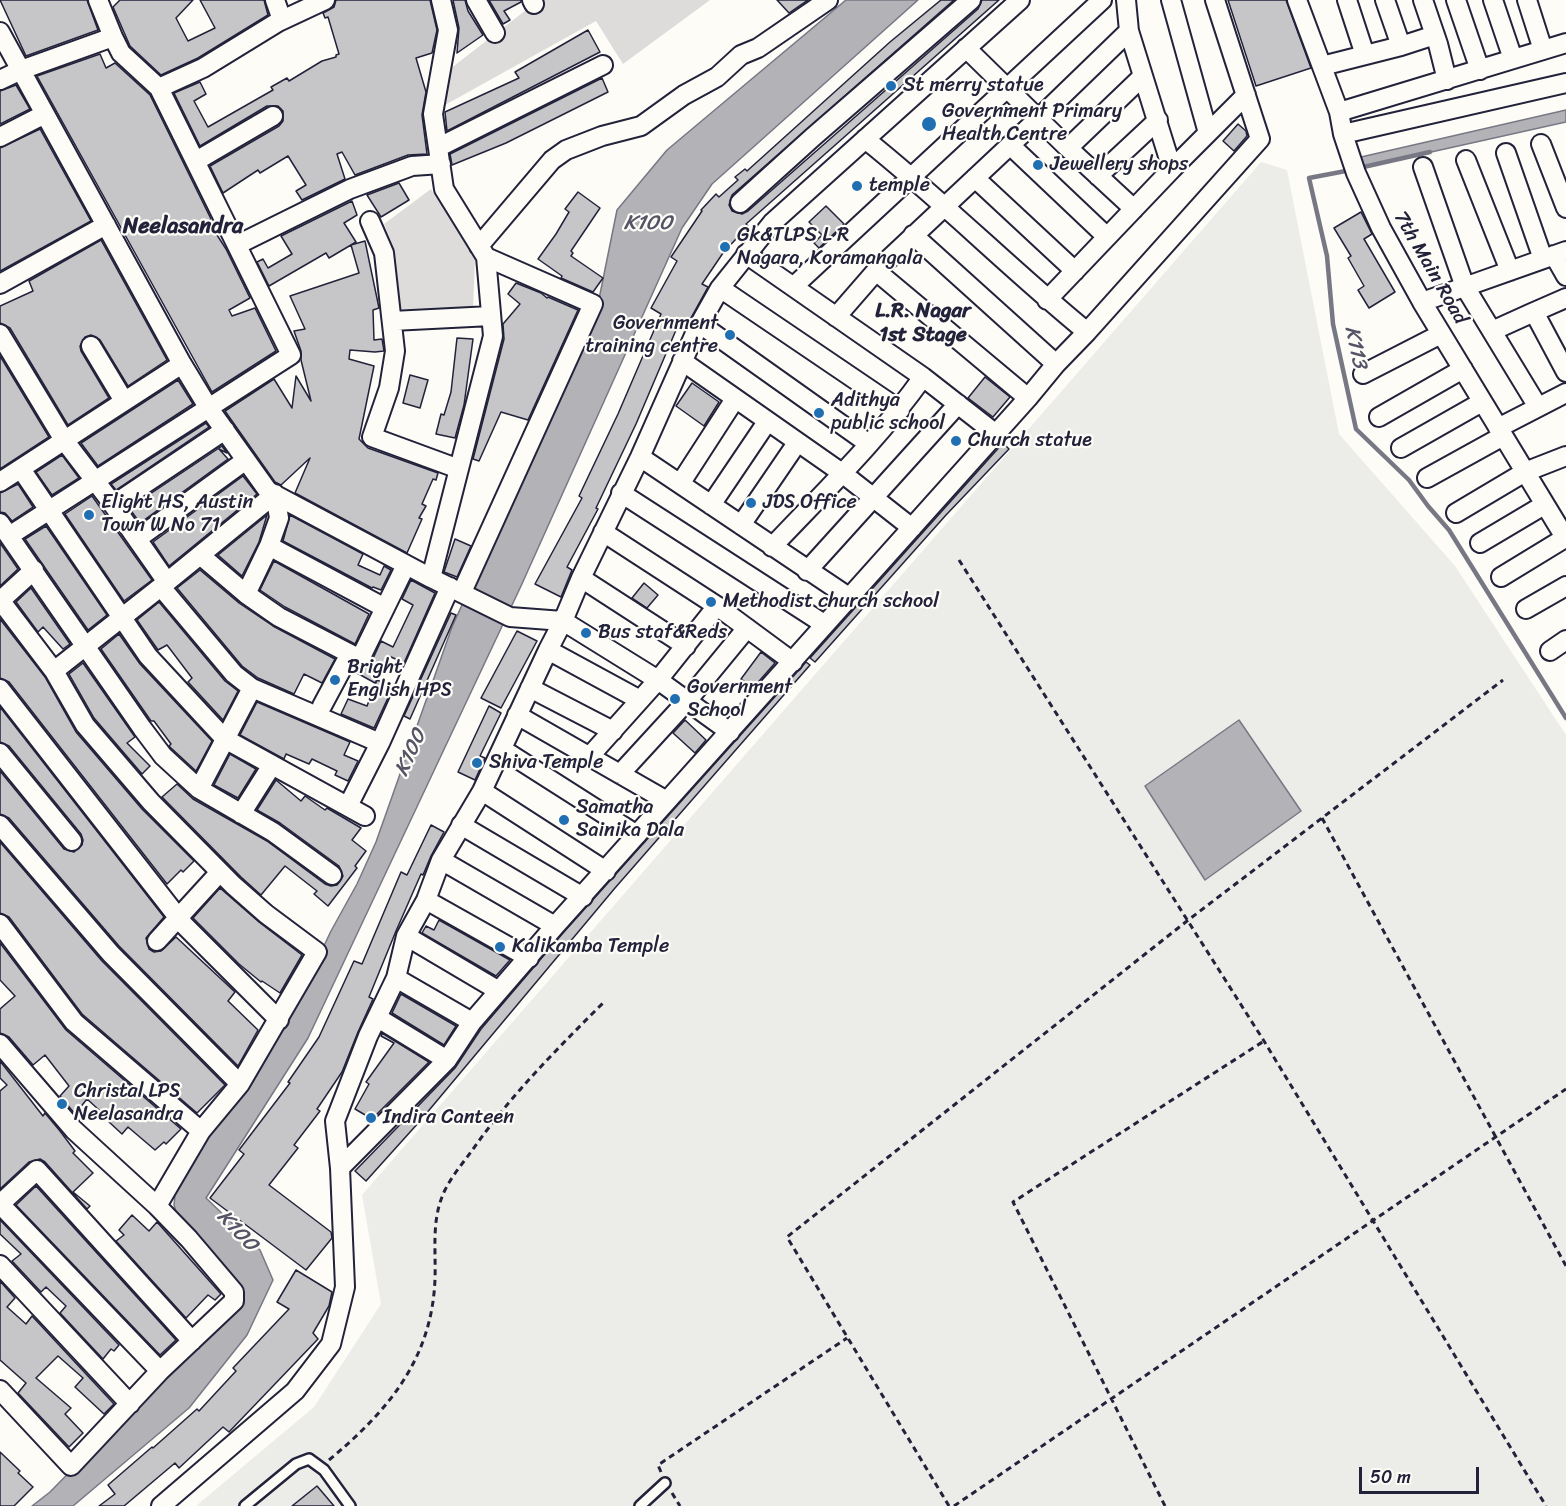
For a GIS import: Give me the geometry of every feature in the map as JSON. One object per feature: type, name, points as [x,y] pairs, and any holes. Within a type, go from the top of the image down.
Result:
[{"type":"street","points":[[275,0],[282,20]]},
{"type":"street","points":[[159,88],[203,68],[282,20],[325,0]]},
{"type":"street","points":[[431,578],[493,336],[483,251],[444,189],[433,114],[448,30],[441,0]]},
{"type":"street","points":[[476,0],[495,33]]},
{"type":"street","points":[[483,251],[552,160],[566,150],[602,136],[641,126],[684,95],[717,77],[741,55],[765,44],[828,0]]},
{"type":"street","points":[[740,203],[971,0]]},
{"type":"street","points":[[161,1506],[295,1391],[331,1344],[345,1287],[340,1168],[335,1120],[368,1036],[396,978],[406,936],[426,900],[441,860],[482,791],[640,457],[682,361],[720,288],[772,223],[1020,0]]},
{"type":"street","points":[[794,286],[1102,0]]},
{"type":"street","points":[[1126,0],[1129,31],[1172,169]]},
{"type":"street","points":[[1171,0],[1208,133]]},
{"type":"street","points":[[340,1168],[447,1060],[472,1022],[555,926],[793,662],[824,624],[850,598],[1056,364],[1260,139],[1215,0]]},
{"type":"street","name":"7th Main Road","points":[[1297,0],[1339,112],[1343,134],[1354,167],[1381,228],[1441,334],[1566,539]]},
{"type":"street","points":[[1347,0],[1365,56]]},
{"type":"street","points":[[1385,0],[1401,46]]},
{"type":"street","points":[[1423,0],[1447,80]]},
{"type":"street","points":[[1456,0],[1480,70]]},
{"type":"street","points":[[1493,0],[1513,60]]},
{"type":"street","points":[[1527,0],[1543,50]]},
{"type":"street","points":[[104,3],[113,37],[121,52],[159,88],[291,356],[49,510],[5,530],[163,756],[200,789],[273,832],[332,875]]},
{"type":"street","points":[[836,317],[876,271],[1129,31]]},
{"type":"street","points":[[0,32],[182,364],[208,407],[268,491],[406,565],[510,617],[563,621],[658,680],[730,732]]},
{"type":"street","points":[[1322,66],[1435,35]]},
{"type":"street","points":[[0,80],[21,70],[113,37]]},
{"type":"street","points":[[1339,112],[1566,43]]},
{"type":"street","points":[[966,48],[1134,210]]},
{"type":"street","points":[[237,245],[350,189],[440,155],[603,65]]},
{"type":"street","points":[[1068,148],[1142,78]]},
{"type":"street","points":[[1343,134],[1566,83]]},
{"type":"street","points":[[1047,300],[1106,236],[1246,95]]},
{"type":"street","points":[[0,137],[45,114]]},
{"type":"street","points":[[196,161],[273,116]]},
{"type":"street","points":[[1098,176],[1158,120]]},
{"type":"street","points":[[865,139],[912,177],[1047,300],[1087,332]]},
{"type":"street","points":[[1541,144],[1566,208]]},
{"type":"street","points":[[1010,145],[1106,236]]},
{"type":"street","points":[[1506,153],[1566,276]]},
{"type":"street","points":[[1466,160],[1510,271]]},
{"type":"street","points":[[1424,167],[1465,287],[1538,407]]},
{"type":"street","points":[[975,178],[1075,271]]},
{"type":"street","points":[[370,221],[384,253],[395,351],[389,388],[372,437],[459,469]]},
{"type":"street","points":[[0,284],[106,225]]},
{"type":"street","points":[[913,235],[1056,364]]},
{"type":"street","points":[[348,806],[456,590],[593,304],[483,251]]},
{"type":"street","points":[[746,254],[923,377],[996,434]]},
{"type":"street","points":[[1422,302],[1555,255]]},
{"type":"street","points":[[876,271],[1028,398]]},
{"type":"street","points":[[720,288],[900,410]]},
{"type":"street","points":[[1492,331],[1566,298]]},
{"type":"street","points":[[1534,312],[1566,372]]},
{"type":"street","points":[[392,321],[491,316]]},
{"type":"street","points":[[700,324],[869,444]]},
{"type":"street","points":[[0,334],[64,440],[137,539],[164,585],[234,674],[252,687],[380,743]]},
{"type":"street","points":[[1363,374],[1441,334]]},
{"type":"street","points":[[91,346],[124,401]]},
{"type":"street","points":[[682,361],[874,496],[912,528]]},
{"type":"street","points":[[0,482],[182,364]]},
{"type":"street","points":[[1379,417],[1463,369]]},
{"type":"street","points":[[772,547],[900,410],[923,377]]},
{"type":"street","points":[[1427,478],[1538,407],[1566,393]]},
{"type":"street","points":[[680,484],[735,399]]},
{"type":"street","points":[[1401,448],[1482,402]]},
{"type":"street","points":[[807,571],[958,404]]},
{"type":"street","points":[[711,505],[767,422]]},
{"type":"street","points":[[113,505],[225,430]]},
{"type":"street","points":[[741,525],[796,443]]},
{"type":"street","points":[[1456,513],[1525,472],[1566,456]]},
{"type":"street","points":[[640,457],[850,598]]},
{"type":"street","points":[[137,539],[246,459]]},
{"type":"street","points":[[21,469],[148,656],[225,739],[365,816]]},
{"type":"street","points":[[621,493],[824,624]]},
{"type":"street","points":[[246,594],[269,546],[279,518],[275,494]]},
{"type":"street","points":[[54,671],[275,494]]},
{"type":"street","points":[[1480,543],[1544,505]]},
{"type":"street","points":[[603,532],[717,606],[793,662]]},
{"type":"street","points":[[1502,577],[1566,539]]},
{"type":"street","points":[[269,546],[386,608]]},
{"type":"street","points":[[201,555],[246,594],[279,616],[360,659]]},
{"type":"street","points":[[322,706],[345,663],[356,662],[360,659],[406,565]]},
{"type":"street","points":[[34,570],[0,601],[54,671],[85,725],[151,802],[220,872],[266,914],[317,952],[240,1084],[201,1131],[157,1206]]},
{"type":"street","points":[[581,579],[686,646]]},
{"type":"street","points":[[1526,609],[1566,586]]},
{"type":"street","points":[[589,757],[658,680],[717,606]]},
{"type":"street","points":[[620,774],[687,701],[747,628]]},
{"type":"street","points":[[1550,651],[1566,640]]},
{"type":"street","points":[[548,650],[640,700]]},
{"type":"street","points":[[200,789],[252,687]]},
{"type":"street","points":[[530,688],[613,730]]},
{"type":"street","points":[[0,689],[178,917],[279,1020]]},
{"type":"street","points":[[517,715],[667,801]]},
{"type":"street","points":[[502,749],[637,835]]},
{"type":"street","points":[[0,753],[72,841]]},
{"type":"street","points":[[241,814],[272,765]]},
{"type":"street","points":[[482,791],[606,871]]},
{"type":"street","points":[[0,825],[111,954],[240,1084]]},
{"type":"street","points":[[461,825],[583,897]]},
{"type":"street","points":[[441,860],[555,926]]},
{"type":"street","points":[[156,941],[220,872]]},
{"type":"street","points":[[426,900],[529,958]]},
{"type":"street","points":[[0,924],[74,1022],[201,1131]]},
{"type":"street","points":[[406,936],[499,991]]},
{"type":"street","points":[[396,978],[472,1022]]},
{"type":"street","points":[[378,1018],[447,1060]]},
{"type":"street","points":[[0,1044],[74,1130],[157,1206],[189,1239],[234,1292],[234,1301],[160,1371],[71,1466],[0,1390]]},
{"type":"street","points":[[160,1371],[0,1204],[37,1170],[192,1341]]},
{"type":"street","points":[[0,1265],[129,1404]]},
{"type":"lane","points":[[245,1506],[296,1464],[309,1459],[321,1467],[350,1506]]},
{"type":"lane","points":[[640,1506],[665,1483]]},
{"type":"path","points":[[959,560],[1264,1041],[1546,1506]]},
{"type":"path","points":[[949,1506],[787,1237],[1187,921],[1503,680]]},
{"type":"path","points":[[1322,818],[1566,1266]]},
{"type":"path","points":[[321,1467],[368,1427],[390,1402],[406,1377],[424,1339],[433,1306],[433,1241],[437,1216],[446,1190],[495,1117],[547,1059],[603,1003]]},
{"type":"path","points":[[1165,1506],[1013,1202],[1264,1041]]},
{"type":"path","points":[[954,1506],[1566,1089]]},
{"type":"path","points":[[665,1483],[658,1466],[847,1338]]},
{"type":"shaded area","points":[[539,0],[710,0],[623,64],[596,21],[445,105],[450,69]]},
{"type":"shaded area","points":[[1261,162],[1287,170],[1339,434],[1455,566],[1566,735],[1566,1506],[196,1506],[314,1407],[381,1304],[362,1195]]},
{"type":"shaded area","points":[[431,189],[475,258],[473,309],[399,313],[394,248],[384,224]]},
{"type":"water","name":"K100","points":[[846,0],[918,0],[712,184],[682,228],[521,586],[308,1038],[206,1198],[260,1250],[273,1280],[247,1335],[189,1408],[73,1506],[32,1506],[50,1492],[168,1377],[242,1299],[179,1222],[174,1205],[175,1195],[195,1151],[310,975],[376,842],[452,627],[598,304],[617,210],[667,150]]},
{"type":"water","points":[[1566,110],[1566,122],[1364,167],[1361,157]]},
{"type":"water","points":[[1239,720],[1301,811],[1205,880],[1145,786]]},
{"type":"building","points":[[0,0],[87,0],[98,30],[26,56]]},
{"type":"building","points":[[120,0],[193,0],[176,18],[188,41],[215,28],[200,0],[264,0],[268,15],[198,58],[161,75],[130,46],[113,7]]},
{"type":"building","points":[[336,0],[430,0],[437,30],[432,53],[416,58],[426,92],[422,115],[427,154],[408,155],[355,175],[342,152],[337,154],[345,179],[302,200],[296,191],[306,185],[288,156],[260,173],[258,170],[223,193],[210,166],[279,126],[283,121],[283,111],[278,106],[267,106],[200,146],[174,93],[200,82],[206,94],[194,101],[208,127],[273,90],[271,87],[287,78],[289,81],[322,61],[336,57],[339,54],[328,17],[325,18],[323,13],[334,7]]},
{"type":"building","points":[[453,0],[465,0],[468,11],[483,35],[457,53],[459,28]]},
{"type":"building","points":[[489,0],[521,0],[521,2],[504,11],[510,20],[503,24]]},
{"type":"building","points":[[777,0],[808,0],[789,13]]},
{"type":"building","points":[[941,0],[954,0],[732,195],[729,205],[732,211],[742,214],[748,211],[978,9],[982,0],[999,0],[746,224],[748,226],[723,253],[702,284],[708,287],[686,327],[679,323],[636,424],[596,508],[598,509],[567,567],[572,570],[561,597],[535,584],[582,498],[579,496],[618,414],[661,314],[651,308],[677,261],[671,257],[701,210],[716,194],[719,197],[738,180],[735,177],[745,169],[747,171],[890,42]]},
{"type":"building","points":[[1228,0],[1286,0],[1311,68],[1256,86]]},
{"type":"building","points":[[588,30],[600,52],[447,131],[445,112],[519,78],[515,72]]},
{"type":"building","points":[[100,54],[106,68],[115,63],[150,95],[211,219],[208,221],[226,249],[250,298],[229,310],[232,316],[255,308],[276,351],[212,392],[37,76]]},
{"type":"building","points":[[602,78],[608,92],[506,143],[452,165],[450,154]]},
{"type":"building","points":[[16,85],[30,109],[0,124],[0,91]]},
{"type":"building","points":[[1238,124],[1246,131],[1247,136],[1234,151],[1223,141]]},
{"type":"building","points":[[40,129],[91,221],[0,271],[0,148]]},
{"type":"building","points":[[399,183],[409,200],[381,217],[367,195]]},
{"type":"building","points":[[578,192],[600,208],[571,251],[573,253],[571,256],[603,278],[593,292],[561,278],[562,276],[538,259],[556,234],[569,212],[565,209]]},
{"type":"building","points":[[352,201],[357,215],[344,223],[356,242],[329,258],[326,253],[269,286],[257,262],[263,259],[268,268],[292,254],[281,236]]},
{"type":"building","points":[[826,206],[844,224],[819,248],[814,243],[822,235],[809,222]]},
{"type":"building","points":[[1361,212],[1372,234],[1364,239],[1395,292],[1369,308],[1358,290],[1364,286],[1348,258],[1351,256],[1334,228]]},
{"type":"building","points":[[101,240],[167,360],[128,386],[100,340],[91,335],[85,337],[80,346],[81,351],[109,398],[68,425],[10,328],[0,323],[0,306],[33,291],[29,281]]},
{"type":"building","points":[[365,241],[379,308],[373,310],[374,340],[382,339],[384,351],[350,350],[349,359],[374,366],[359,439],[368,448],[438,473],[422,504],[426,506],[419,518],[422,519],[407,553],[295,493],[310,458],[281,485],[275,482],[225,411],[274,379],[292,408],[296,376],[311,401],[301,351],[294,331],[305,329],[290,296],[359,273],[351,245]]},
{"type":"building","points":[[516,283],[578,310],[528,420],[501,412],[479,461],[473,459],[504,339],[503,324],[520,304],[508,294]]},
{"type":"building","points":[[457,338],[473,339],[464,405],[455,438],[436,434],[441,414],[444,415],[451,392]]},
{"type":"building","points":[[0,356],[49,437],[0,469]]},
{"type":"building","points":[[410,375],[428,380],[420,408],[403,403]]},
{"type":"building","points":[[985,377],[1010,397],[993,417],[968,398]]},
{"type":"building","points":[[178,380],[193,404],[98,466],[81,443]]},
{"type":"building","points":[[692,383],[719,402],[704,426],[676,406]]},
{"type":"building","points":[[206,423],[209,427],[116,490],[111,484]]},
{"type":"building","points":[[1003,443],[1009,449],[946,515],[815,662],[810,658]]},
{"type":"building","points":[[222,446],[227,453],[219,449],[228,459],[140,523],[129,508]]},
{"type":"building","points":[[62,455],[79,478],[52,495],[36,472]]},
{"type":"building","points":[[243,476],[257,494],[169,566],[153,542]]},
{"type":"building","points":[[18,484],[33,507],[12,521],[5,513],[0,512],[0,493]]},
{"type":"building","points":[[92,496],[152,580],[124,601],[65,514]]},
{"type":"building","points":[[267,515],[259,542],[242,576],[218,555]]},
{"type":"building","points":[[290,515],[363,554],[358,565],[380,575],[384,566],[391,570],[381,590],[372,588],[283,541]]},
{"type":"building","points":[[46,526],[107,615],[88,630],[25,539]]},
{"type":"building","points":[[455,539],[471,546],[457,577],[444,572]]},
{"type":"building","points":[[0,543],[18,569],[0,586]]},
{"type":"building","points":[[274,561],[369,614],[355,644],[285,607],[260,590]]},
{"type":"building","points":[[200,570],[239,603],[273,626],[335,659],[322,683],[304,674],[294,694],[258,678],[242,666],[177,588]]},
{"type":"building","points":[[411,580],[435,593],[404,663],[389,656],[375,683],[357,673],[370,665],[381,641],[393,647],[413,605],[402,599]]},
{"type":"building","points":[[644,583],[658,595],[647,608],[632,598]]},
{"type":"building","points":[[31,588],[70,644],[63,649],[43,627],[38,632],[16,602]]},
{"type":"building","points":[[159,602],[225,681],[238,691],[223,720],[188,682],[192,678],[167,645],[158,650],[137,620]]},
{"type":"building","points":[[451,613],[456,615],[410,719],[404,716]]},
{"type":"building","points":[[0,619],[45,677],[76,732],[142,809],[194,861],[167,884],[9,682],[0,678]]},
{"type":"building","points":[[517,631],[537,641],[501,708],[481,698]]},
{"type":"building","points":[[119,634],[140,664],[212,741],[196,771],[169,746],[171,744],[154,721],[151,721],[101,649]]},
{"type":"building","points":[[761,652],[775,663],[753,688],[741,679]]},
{"type":"building","points":[[806,662],[810,665],[615,888],[420,1121],[366,1181],[355,1171],[455,1068],[481,1029],[563,933]]},
{"type":"building","points":[[83,663],[135,737],[127,743],[150,766],[142,774],[94,718],[69,674]]},
{"type":"building","points":[[377,680],[393,687],[374,728],[341,714],[348,699],[367,706]]},
{"type":"building","points":[[257,702],[350,742],[344,755],[358,761],[348,781],[335,775],[337,771],[312,759],[309,764],[286,754],[284,759],[240,735]]},
{"type":"building","points":[[489,706],[501,713],[480,756],[485,758],[475,780],[458,772]]},
{"type":"building","points":[[0,707],[164,917],[146,938],[149,949],[154,952],[161,951],[176,937],[235,992],[228,1001],[258,1030],[238,1066],[119,946],[9,818],[0,814],[0,771],[64,849],[74,852],[82,845],[81,834],[9,746],[0,742]]},
{"type":"building","points":[[685,720],[706,740],[695,753],[673,733]]},
{"type":"building","points":[[230,754],[256,769],[238,798],[214,785]]},
{"type":"building","points":[[276,780],[301,801],[305,796],[325,810],[327,808],[361,828],[352,840],[366,851],[355,866],[357,868],[328,906],[314,894],[317,891],[285,866],[261,895],[162,797],[177,784],[193,799],[267,841],[325,884],[337,885],[343,876],[339,866],[280,823],[257,810]]},
{"type":"building","points":[[431,825],[444,832],[423,875],[421,874],[396,931],[369,997],[373,999],[342,1072],[317,1109],[320,1111],[294,1145],[298,1148],[269,1185],[331,1232],[332,1238],[306,1270],[210,1198],[244,1154],[239,1150],[290,1083],[288,1082],[319,1037],[354,961],[362,964],[401,872],[407,875]]},
{"type":"building","points":[[0,842],[102,961],[225,1085],[197,1113],[82,1014],[9,917],[0,913]]},
{"type":"building","points":[[220,888],[302,955],[280,993],[261,982],[239,964],[193,918]]},
{"type":"building","points":[[439,920],[510,960],[496,976],[422,933],[426,926],[434,930]]},
{"type":"building","points":[[0,943],[66,1030],[181,1129],[166,1144],[164,1142],[155,1150],[128,1127],[122,1134],[87,1099],[75,1114],[60,1096],[69,1086],[45,1055],[33,1065],[9,1037],[0,1033],[0,1009],[15,996],[0,980]]},
{"type":"building","points":[[401,994],[456,1026],[444,1045],[392,1013]]},
{"type":"building","points":[[382,1033],[429,1062],[372,1119],[355,1109],[369,1084],[366,1082],[394,1043],[381,1036]]},
{"type":"building","points":[[0,1061],[43,1116],[45,1113],[60,1131],[75,1151],[73,1153],[93,1173],[73,1192],[90,1206],[87,1209],[40,1159],[29,1162],[0,1189],[0,1091],[7,1085],[0,1078]]},
{"type":"building","points":[[36,1186],[176,1340],[160,1355],[16,1205]]},
{"type":"building","points":[[132,1215],[149,1231],[157,1222],[221,1294],[215,1300],[208,1295],[186,1318],[116,1241],[124,1235],[119,1230]]},
{"type":"building","points":[[0,1220],[119,1345],[114,1351],[111,1349],[103,1359],[60,1313],[66,1306],[46,1287],[41,1292],[12,1261],[21,1254],[0,1234]]},
{"type":"building","points":[[296,1270],[332,1292],[329,1306],[313,1333],[318,1339],[229,1432],[223,1427],[179,1468],[175,1463],[124,1506],[99,1506],[115,1494],[108,1485],[197,1409],[199,1411],[236,1371],[233,1368],[289,1309],[277,1302]]},
{"type":"building","points":[[0,1281],[15,1298],[7,1307],[26,1324],[32,1316],[114,1404],[104,1414],[75,1387],[83,1378],[58,1356],[36,1378],[71,1408],[65,1414],[83,1433],[69,1447],[18,1393],[26,1383],[0,1360]]},
{"type":"building","points":[[0,1452],[33,1487],[14,1506],[0,1506]]},
{"type":"building","points":[[317,1486],[334,1506],[292,1506]]},
{"type":"waterway","name":"K113","points":[[1359,168],[1430,152]]},
{"type":"waterway","name":"K113","points":[[1351,170],[1309,178],[1327,256],[1333,324],[1356,429],[1409,480],[1449,530],[1566,718]]},
{"type":"place","name":"St merry statue","points":[[891,86]]},
{"type":"place","name":"Government Primary Health Centre","points":[[929,124]]},
{"type":"place","name":"Jewellery shops","points":[[1038,165]]},
{"type":"place","name":"temple","points":[[857,186]]},
{"type":"place","name":"Gk&TLPS L R Nagara, Koramangala","points":[[725,247]]},
{"type":"place","name":"Government training centre","points":[[730,335]]},
{"type":"place","name":"Adithya public school","points":[[819,413]]},
{"type":"place","name":"Church statue","points":[[956,441]]},
{"type":"place","name":"JDS Office","points":[[751,503]]},
{"type":"place","name":"Elight HS, Austin Town W No 71","points":[[89,515]]},
{"type":"place","name":"Methodist church school","points":[[711,602]]},
{"type":"place","name":"Bus staf&Reds","points":[[586,633]]},
{"type":"place","name":"Bright English HPS","points":[[335,680]]},
{"type":"place","name":"Government School","points":[[675,699]]},
{"type":"place","name":"Shiva Temple","points":[[477,763]]},
{"type":"place","name":"Samatha Sainika Dala","points":[[564,820]]},
{"type":"place","name":"Kalikamba Temple","points":[[500,947]]},
{"type":"place","name":"Christal LPS Neelasandra","points":[[62,1104]]},
{"type":"place","name":"Indira Canteen","points":[[371,1118]]},
{"type":"district","name":"Neelasandra","points":[[183,227]]},
{"type":"district","name":"L.R. Nagar 1st Stage","points":[[923,324]]}]
